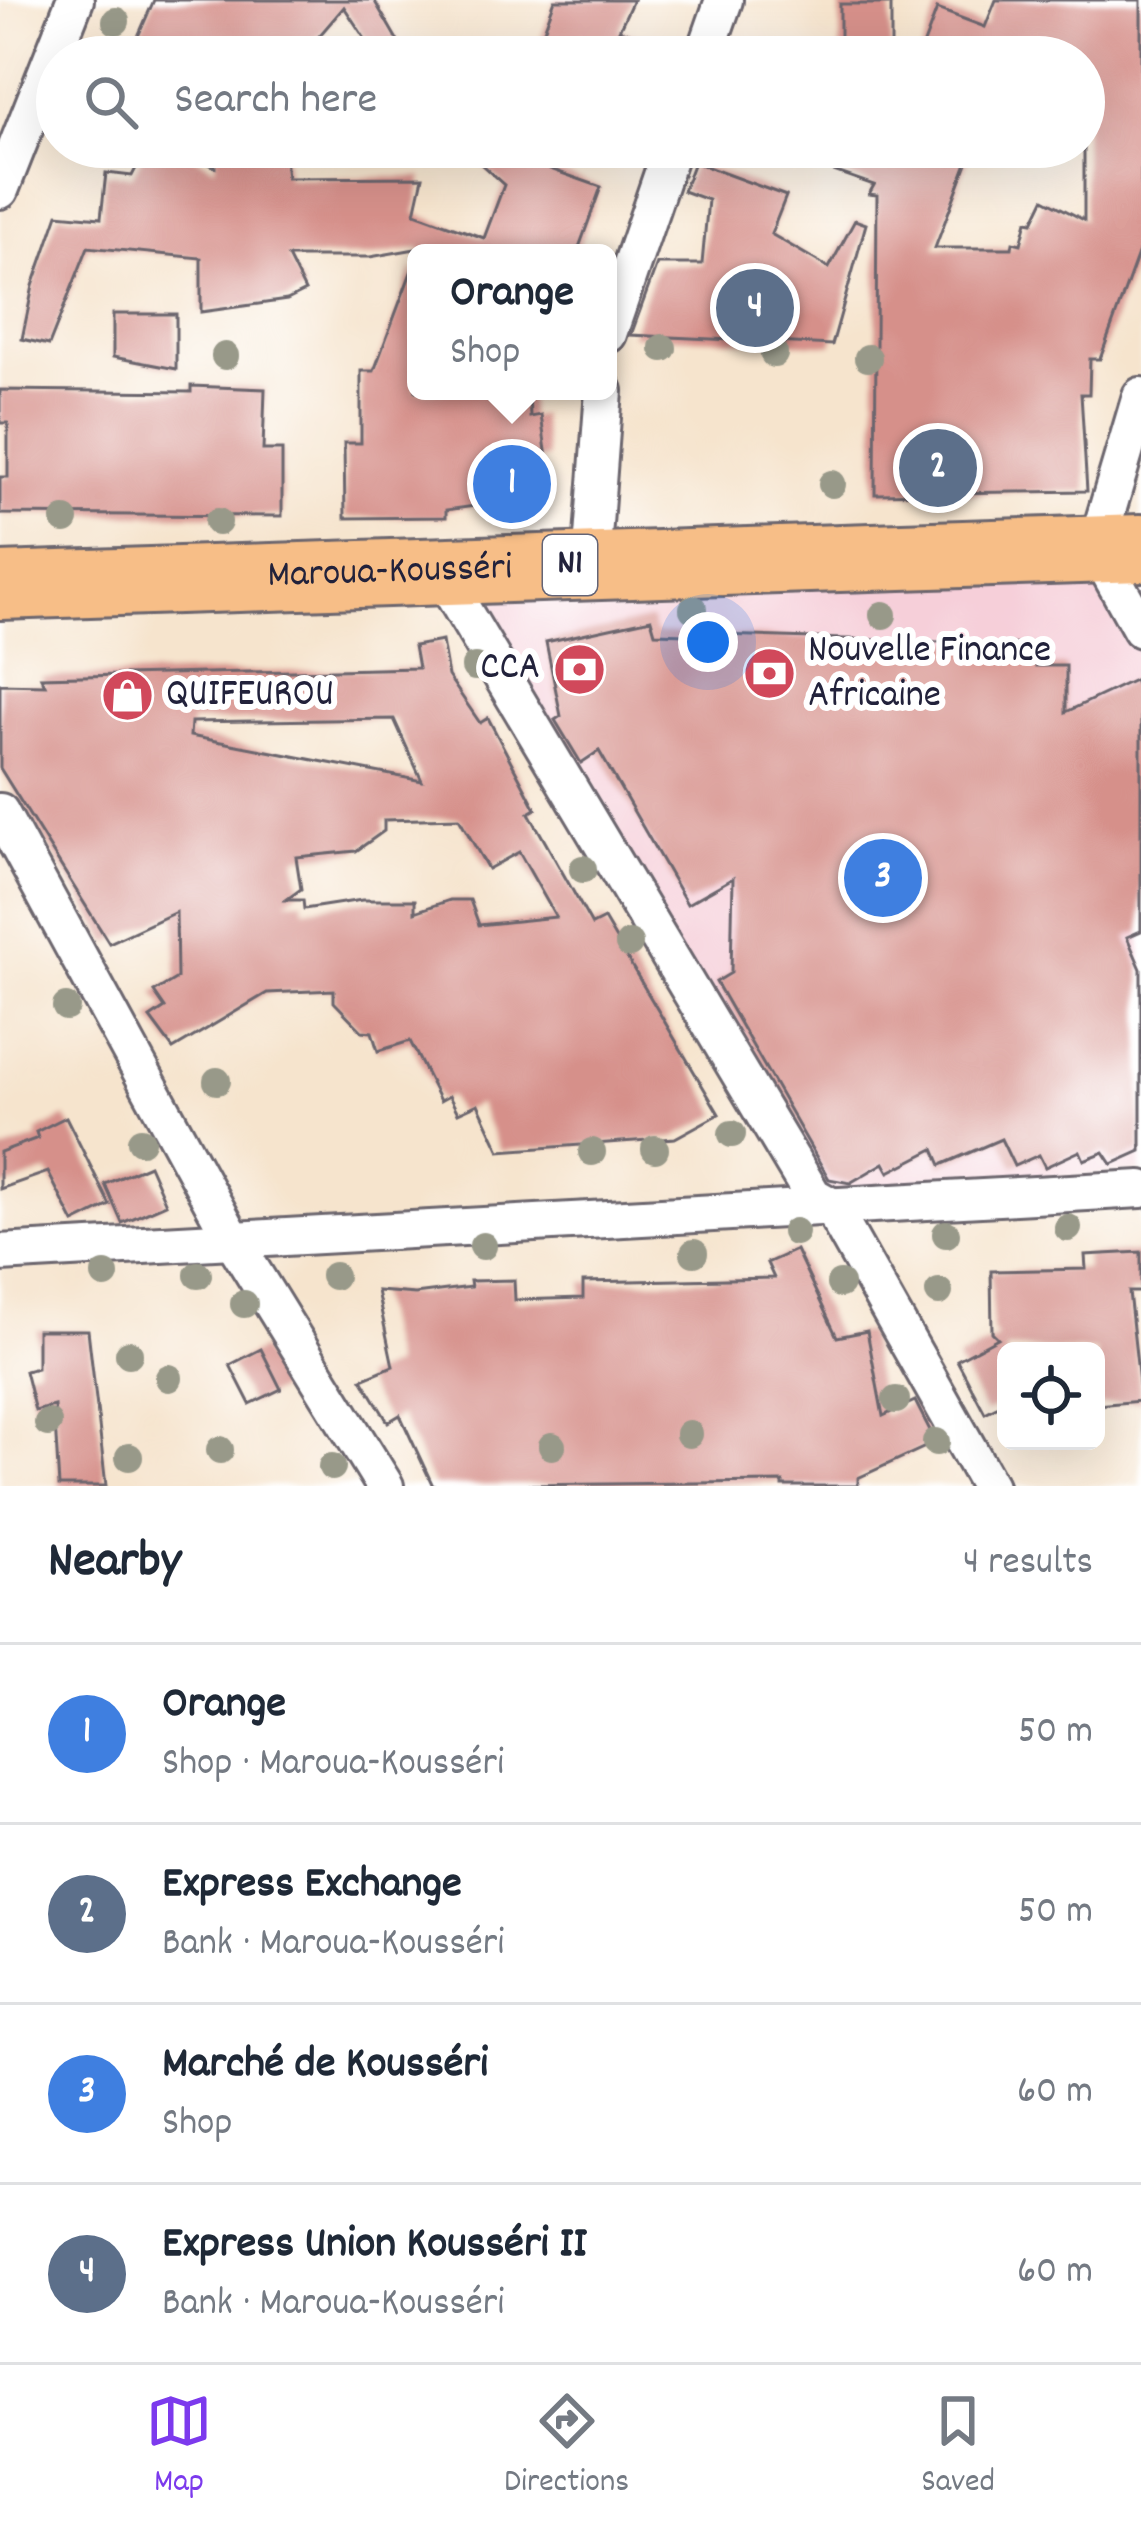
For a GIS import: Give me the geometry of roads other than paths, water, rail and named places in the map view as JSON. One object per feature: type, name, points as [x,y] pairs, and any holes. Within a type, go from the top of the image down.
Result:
[{"type":"highway","name":"Maroua-Kousséri","points":[[0,586],[1119,548]]},
{"type":"street","points":[[61,36],[75,0]]},
{"type":"street","points":[[711,36],[724,0]]},
{"type":"street","points":[[0,190],[36,99]]},
{"type":"street","points":[[617,308],[665,168]]},
{"type":"street","points":[[1141,397],[1119,548],[1141,629]]},
{"type":"street","points":[[591,564],[603,400]]},
{"type":"street","points":[[438,569],[813,1196],[831,1206],[989,1486]]},
{"type":"street","points":[[0,812],[233,1240],[385,1486]]},
{"type":"street","points":[[0,1253],[1141,1189]]},
{"type":"place","name":"Express Union Kousséri II","points":[[755,308]]},
{"type":"place","name":"Express Exchange","points":[[938,468]]},
{"type":"place","name":"Orange","points":[[512,484]]},
{"type":"place","name":"CCA","points":[[579,669]]},
{"type":"place","name":"Nouvelle Finance Africaine","points":[[769,674]]},
{"type":"place","name":"QUIFEUROU","points":[[127,696]]},
{"type":"place","name":"Marché de Kousséri","points":[[883,878]]}]
